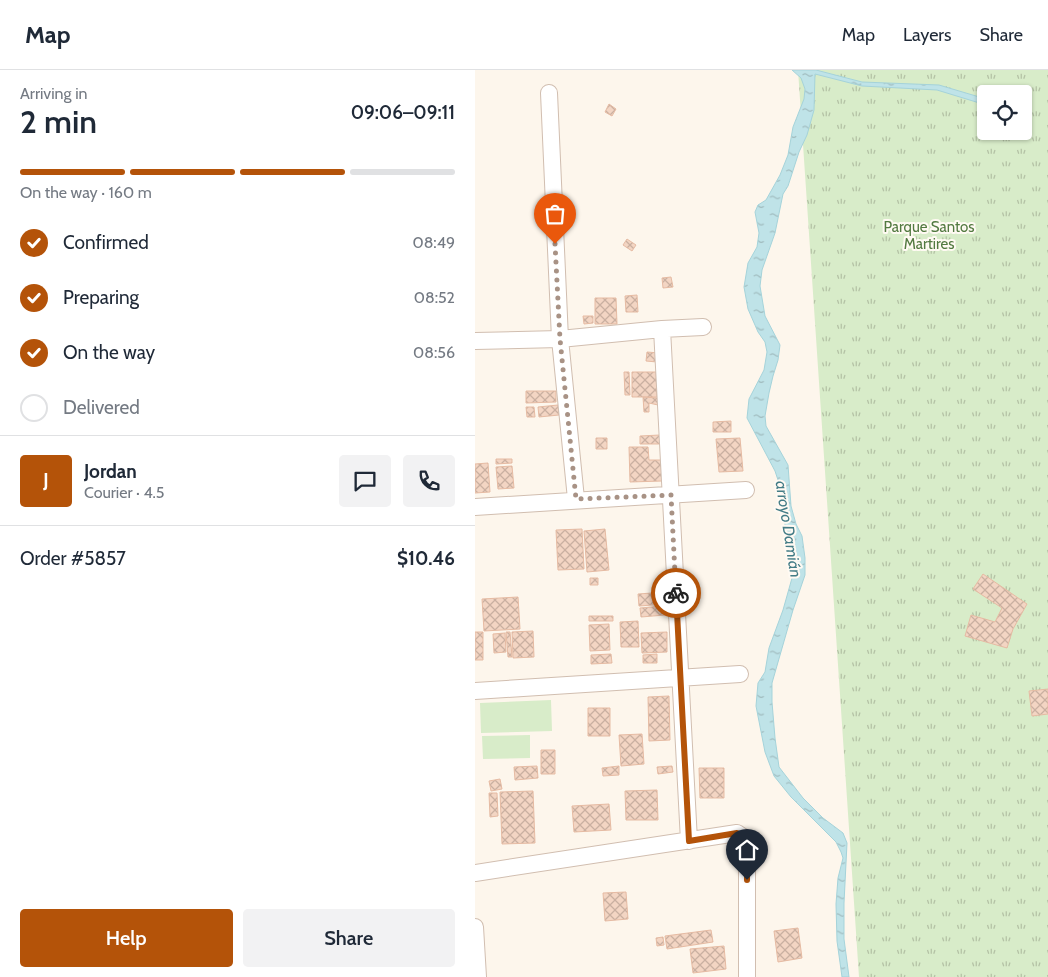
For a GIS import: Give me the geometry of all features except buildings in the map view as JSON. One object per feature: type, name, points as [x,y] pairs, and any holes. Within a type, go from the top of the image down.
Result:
[{"type":"street","points":[[549,93],[560,339],[576,499]]},
{"type":"street","points":[[475,341],[560,339],[703,327]]},
{"type":"street","points":[[662,329],[689,841]]},
{"type":"street","points":[[475,507],[576,499],[746,490]]},
{"type":"street","points":[[475,691],[740,674]]},
{"type":"street","points":[[475,872],[737,833],[747,842],[747,977]]},
{"type":"street","points":[[475,927],[478,977]]},
{"type":"green space","name":"Parque Santos Martires","points":[[798,70],[1048,70],[1048,977],[859,977]]},
{"type":"green space","points":[[551,700],[552,731],[481,733],[480,703]]},
{"type":"green space","points":[[530,735],[530,758],[483,759],[482,736]]},
{"type":"water","name":"arroyo Damián","points":[[792,70],[816,70],[862,82],[939,85],[977,96],[977,102],[937,90],[862,86],[815,74],[814,110],[807,135],[799,152],[788,186],[783,194],[775,233],[762,270],[760,286],[765,316],[780,345],[765,416],[766,426],[788,465],[791,506],[796,524],[802,536],[805,558],[805,575],[772,683],[775,738],[779,767],[803,798],[823,818],[843,833],[847,843],[844,939],[849,977],[842,977],[837,941],[836,904],[838,878],[843,858],[841,852],[836,842],[791,797],[774,776],[765,752],[756,706],[758,683],[765,672],[769,648],[792,578],[791,551],[787,539],[779,483],[775,471],[747,418],[749,399],[764,370],[767,352],[765,342],[758,332],[748,309],[744,287],[748,263],[757,247],[759,233],[755,212],[758,205],[766,200],[780,175],[788,155],[793,127],[804,99],[805,89],[801,78]]},
{"type":"way so far","points":[[555,244],[560,339],[576,499],[671,495],[676,593]]},
{"type":"route","points":[[676,593],[689,841],[740,834],[747,842],[747,880]]}]
